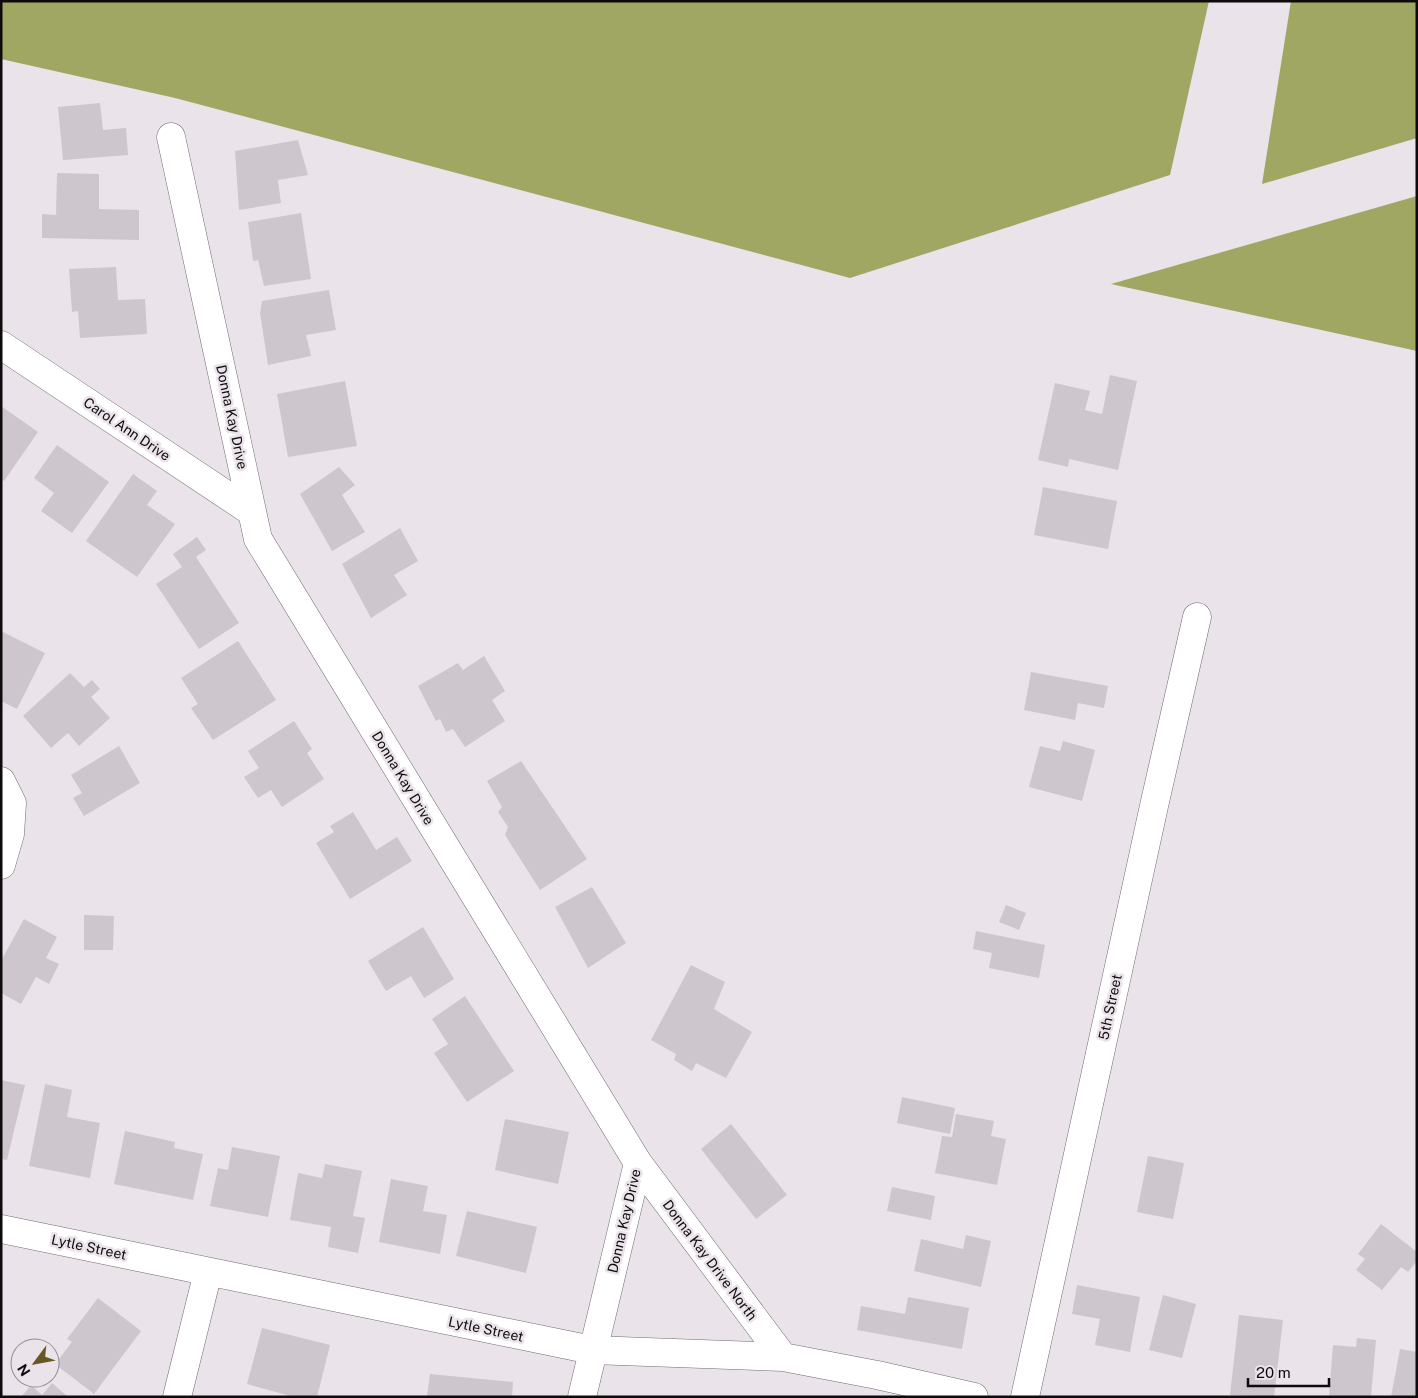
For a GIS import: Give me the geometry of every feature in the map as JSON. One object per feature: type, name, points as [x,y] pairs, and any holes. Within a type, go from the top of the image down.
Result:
[{"type":"street","name":"Donna Kay Drive","points":[[172,137],[258,538],[638,1163],[582,1397]]},
{"type":"street","name":"Carol Ann Drive","points":[[1,346],[252,512]]},
{"type":"street","name":"5th Street","points":[[1025,1397],[1197,617]]},
{"type":"street","points":[[1,780],[12,803],[10,834],[1,865]]},
{"type":"street","name":"Donna Kay Drive North","points":[[638,1163],[783,1357]]},
{"type":"street","name":"Lytle Street","points":[[1,1228],[592,1350],[783,1357],[877,1374],[974,1397]]},
{"type":"street","points":[[177,1397],[208,1272]]},
{"type":"green space","points":[[1,1],[1209,1],[1170,175],[850,278],[175,98],[1,59]]},
{"type":"green space","points":[[1291,1],[1417,1],[1417,138],[1262,184]]},
{"type":"green space","points":[[1417,196],[1417,351],[1111,284]]},
{"type":"building","points":[[100,103],[103,130],[126,128],[128,155],[63,160],[58,107]]},
{"type":"building","points":[[298,140],[308,175],[278,180],[281,203],[239,210],[235,151]]},
{"type":"building","points":[[57,173],[99,174],[99,209],[139,210],[139,240],[42,238],[42,214],[56,215]]},
{"type":"building","points":[[301,213],[311,279],[264,286],[258,260],[253,261],[248,222]]},
{"type":"building","points":[[116,267],[118,300],[145,299],[147,334],[80,338],[78,311],[72,312],[69,269]]},
{"type":"building","points":[[329,290],[336,330],[306,335],[311,356],[268,365],[260,313],[262,301]]},
{"type":"building","points":[[1110,375],[1137,381],[1118,470],[1069,459],[1068,467],[1038,460],[1055,383],[1090,391],[1085,410],[1102,414]]},
{"type":"building","points":[[345,381],[357,446],[288,457],[277,394]]},
{"type":"building","points":[[1,406],[38,432],[4,481],[1,479]]},
{"type":"building","points":[[57,445],[109,482],[72,533],[41,511],[54,493],[34,478]]},
{"type":"building","points":[[339,467],[355,485],[342,495],[365,532],[332,551],[300,494]]},
{"type":"building","points":[[133,474],[157,491],[147,505],[175,524],[137,577],[86,541]]},
{"type":"building","points":[[1043,487],[1117,501],[1108,549],[1034,535]]},
{"type":"building","points":[[400,528],[418,561],[394,575],[407,595],[371,618],[342,564]]},
{"type":"building","points":[[197,537],[206,550],[196,557],[239,623],[199,649],[156,584],[182,567],[173,554]]},
{"type":"building","points":[[1,631],[45,653],[17,709],[1,701]]},
{"type":"building","points":[[238,641],[276,700],[213,740],[191,708],[198,704],[181,678]]},
{"type":"building","points":[[484,656],[505,691],[492,700],[505,721],[465,747],[453,729],[446,732],[440,719],[436,721],[418,686],[458,663],[463,670]]},
{"type":"building","points":[[1031,672],[1108,686],[1104,708],[1078,703],[1075,720],[1024,710]]},
{"type":"building","points":[[70,673],[84,687],[92,680],[100,689],[91,697],[110,718],[79,746],[68,733],[51,748],[23,716]]},
{"type":"building","points":[[294,721],[312,749],[307,753],[324,779],[282,807],[271,790],[258,798],[244,777],[259,768],[248,751]]},
{"type":"building","points":[[1063,741],[1095,750],[1082,801],[1029,787],[1040,746],[1060,751]]},
{"type":"building","points":[[119,746],[140,783],[84,816],[73,798],[82,793],[71,775]]},
{"type":"building","points":[[521,761],[587,859],[540,890],[505,835],[508,827],[498,812],[502,807],[487,781]]},
{"type":"building","points":[[353,812],[376,850],[397,837],[412,861],[350,899],[316,843],[334,832],[330,826]]},
{"type":"building","points":[[592,887],[626,943],[588,968],[555,907]]},
{"type":"building","points":[[1006,905],[1026,913],[1019,930],[999,922]]},
{"type":"building","points":[[84,915],[114,916],[113,950],[84,950]]},
{"type":"building","points":[[24,919],[57,937],[46,958],[59,964],[49,984],[36,977],[21,1004],[1,993],[1,961]]},
{"type":"building","points":[[423,927],[454,979],[424,998],[411,976],[386,991],[368,961]]},
{"type":"building","points":[[976,931],[1045,945],[1039,978],[989,968],[992,953],[973,949]]},
{"type":"building","points":[[691,965],[725,982],[714,1009],[752,1032],[726,1078],[696,1063],[692,1071],[674,1060],[676,1054],[651,1040]]},
{"type":"building","points":[[465,996],[514,1071],[467,1102],[434,1053],[448,1044],[432,1019]]},
{"type":"building","points":[[1,1080],[25,1085],[7,1160],[1,1159]]},
{"type":"building","points":[[45,1084],[72,1090],[67,1117],[100,1123],[90,1178],[29,1166]]},
{"type":"building","points":[[902,1097],[955,1108],[950,1134],[897,1123]]},
{"type":"building","points":[[956,1114],[994,1121],[991,1136],[1006,1139],[997,1185],[935,1173],[942,1136],[952,1137]]},
{"type":"building","points":[[505,1119],[569,1132],[558,1184],[495,1170]]},
{"type":"building","points":[[731,1124],[787,1195],[756,1219],[701,1149]]},
{"type":"building","points":[[125,1131],[175,1142],[174,1148],[203,1154],[193,1200],[114,1184]]},
{"type":"building","points":[[232,1147],[280,1156],[268,1217],[210,1206],[218,1168],[228,1170]]},
{"type":"building","points":[[1148,1156],[1184,1163],[1173,1219],[1137,1212]]},
{"type":"building","points":[[325,1164],[362,1171],[353,1216],[365,1218],[358,1253],[328,1247],[331,1227],[290,1220],[298,1173],[322,1178]]},
{"type":"building","points":[[391,1179],[428,1186],[423,1211],[447,1215],[440,1254],[379,1242]]},
{"type":"building","points":[[892,1187],[935,1196],[931,1220],[887,1211]]},
{"type":"building","points":[[467,1211],[537,1227],[526,1273],[456,1256]]},
{"type":"building","points":[[1381,1224],[1417,1252],[1417,1261],[1408,1272],[1401,1267],[1382,1290],[1356,1270],[1365,1259],[1358,1254]]},
{"type":"building","points":[[966,1235],[991,1241],[981,1287],[914,1271],[921,1239],[963,1249]]},
{"type":"building","points":[[1077,1285],[1140,1297],[1130,1352],[1095,1345],[1100,1319],[1072,1314]]},
{"type":"building","points":[[1163,1295],[1196,1304],[1182,1358],[1149,1350]]},
{"type":"building","points":[[908,1297],[969,1308],[962,1349],[857,1330],[861,1306],[905,1314]]},
{"type":"building","points":[[98,1298],[141,1331],[94,1394],[60,1368],[60,1358],[72,1342],[67,1339]]},
{"type":"building","points":[[1239,1315],[1283,1320],[1274,1397],[1230,1395]]},
{"type":"building","points":[[262,1328],[330,1345],[317,1397],[294,1397],[247,1384]]},
{"type":"building","points":[[1357,1338],[1376,1340],[1371,1397],[1329,1397],[1333,1345],[1356,1347]]},
{"type":"building","points":[[1400,1349],[1417,1352],[1417,1397],[1391,1397]]},
{"type":"building","points":[[430,1374],[513,1382],[512,1397],[427,1397]]},
{"type":"building","points":[[28,1388],[34,1388],[42,1395],[48,1388],[58,1388],[68,1397],[21,1397]]}]
